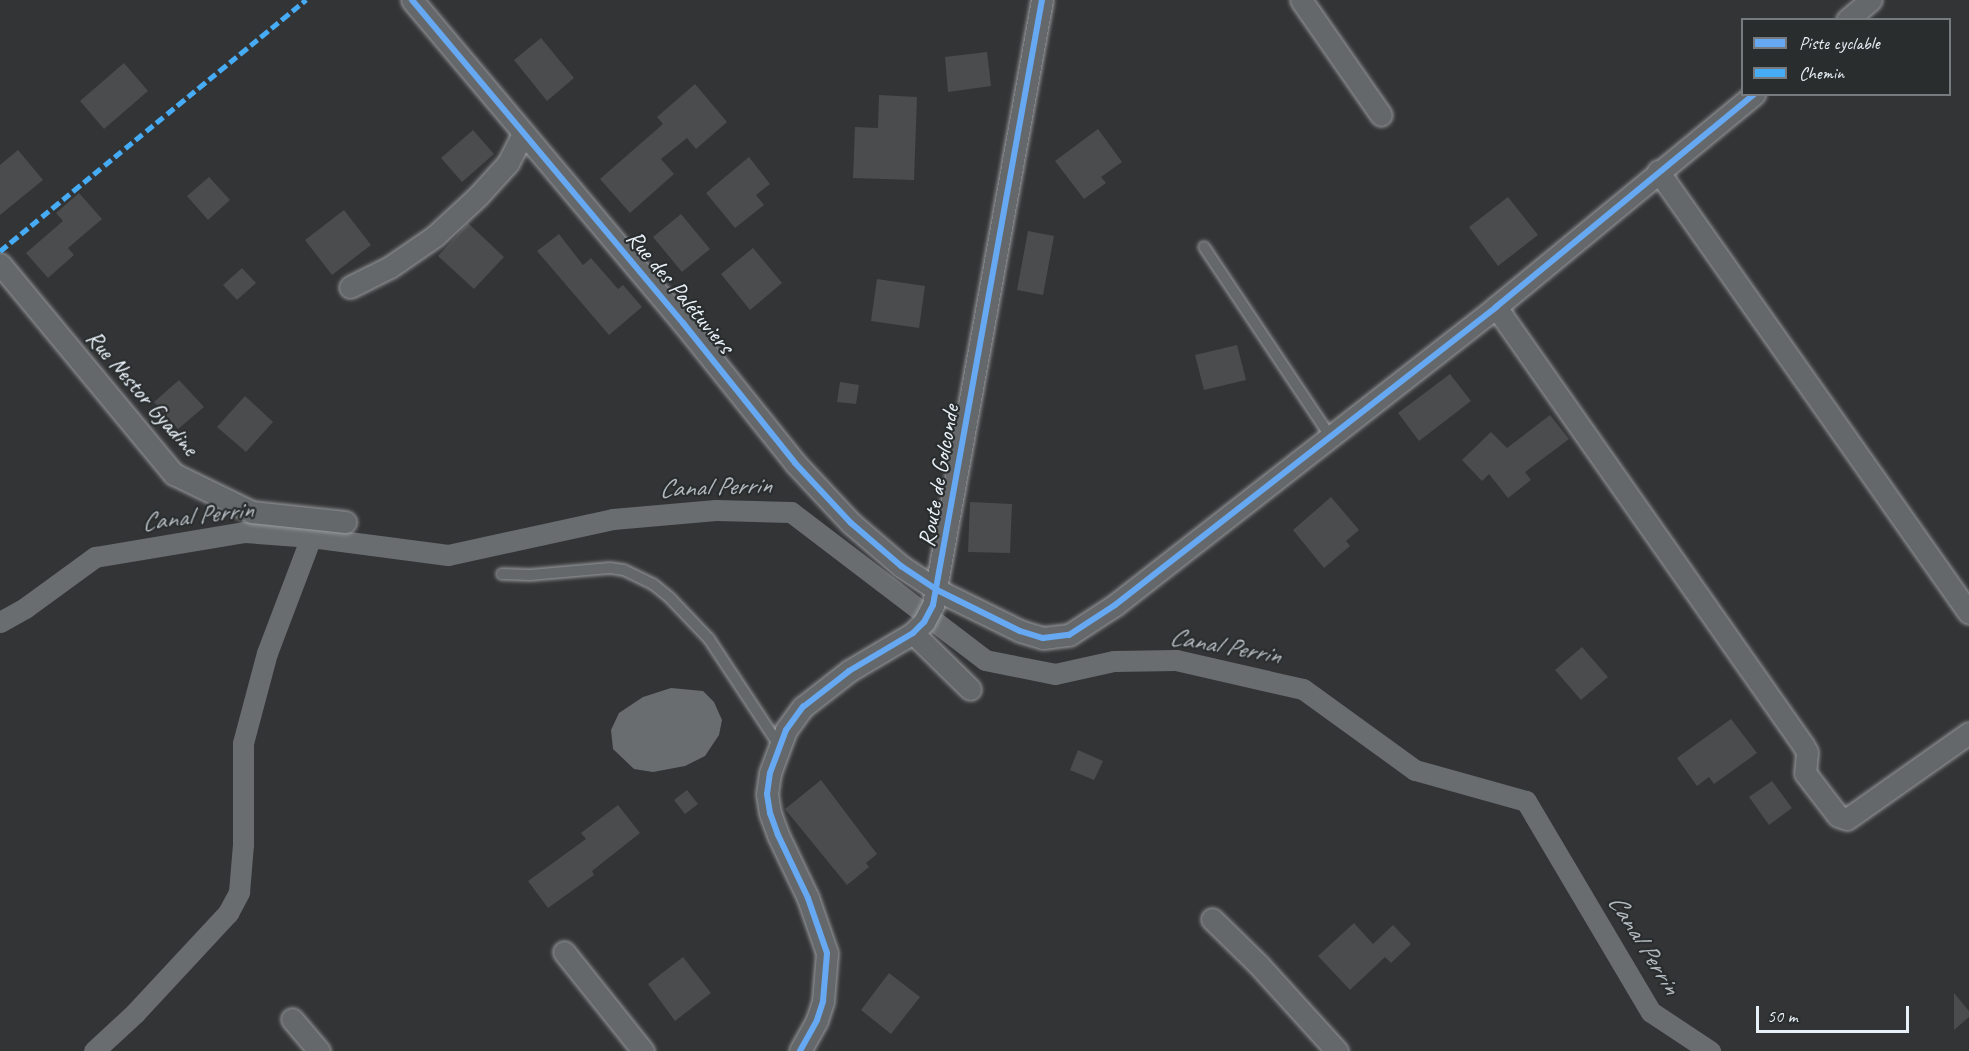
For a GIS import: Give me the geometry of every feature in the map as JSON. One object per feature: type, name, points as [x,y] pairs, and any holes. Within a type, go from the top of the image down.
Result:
[{"type":"street","name":"Rue des Palétuviers","points":[[412,0],[820,491],[869,539],[937,590],[1030,635],[1050,638],[1070,635],[1115,605],[1496,307],[1752,96]]},
{"type":"street","name":"Route de Golconde","points":[[800,1051],[817,1020],[823,1001],[826,952],[808,898],[770,813],[767,794],[770,773],[779,745],[803,707],[849,671],[913,633],[929,614],[937,590],[1042,0]]},
{"type":"street","points":[[1301,0],[1381,115]]},
{"type":"street","points":[[1849,18],[1871,0]]},
{"type":"street","points":[[350,287],[390,267],[435,236],[478,196],[508,163],[523,133]]},
{"type":"street","points":[[1658,171],[1969,613]]},
{"type":"street","name":"Rue Nestor Gyadine","points":[[0,264],[174,474],[252,512],[345,522]]},
{"type":"street","points":[[1496,307],[1803,745],[1807,752],[1805,773],[1838,816],[1847,819],[1969,733]]},
{"type":"street","points":[[913,633],[970,689]]},
{"type":"street","points":[[1212,919],[1258,964],[1338,1051]]},
{"type":"street","points":[[564,952],[643,1051]]},
{"type":"street","points":[[292,1019],[319,1051]]},
{"type":"lane","points":[[1204,247],[1330,436]]},
{"type":"lane","points":[[502,574],[539,575],[610,568],[624,570],[653,584],[670,598],[709,639],[779,745]]},
{"type":"shaded area","points":[[671,688],[703,691],[714,702],[722,720],[719,735],[705,756],[685,766],[653,772],[634,769],[613,749],[611,730],[619,713],[643,697]]},
{"type":"building","points":[[541,38],[574,78],[547,101],[514,60]]},
{"type":"building","points":[[987,52],[991,86],[948,92],[945,57]]},
{"type":"building","points":[[124,63],[148,91],[104,129],[80,101]]},
{"type":"building","points":[[695,84],[727,122],[696,149],[687,138],[661,159],[674,174],[630,213],[600,179],[663,124],[657,117]]},
{"type":"building","points":[[879,95],[917,97],[914,180],[853,178],[855,127],[878,128]]},
{"type":"building","points":[[1098,129],[1122,162],[1101,177],[1106,183],[1084,199],[1055,161]]},
{"type":"building","points":[[473,130],[494,154],[462,182],[441,158]]},
{"type":"building","points":[[18,150],[43,180],[0,215],[0,165]]},
{"type":"building","points":[[749,157],[770,184],[756,195],[764,205],[735,228],[706,193]]},
{"type":"building","points":[[209,177],[230,200],[208,220],[187,196]]},
{"type":"building","points":[[79,193],[102,219],[68,248],[74,255],[48,278],[26,253],[63,221],[56,213]]},
{"type":"building","points":[[1508,197],[1538,235],[1498,266],[1469,227]]},
{"type":"building","points":[[344,210],[371,245],[332,275],[305,240]]},
{"type":"building","points":[[681,214],[710,249],[682,272],[653,237]]},
{"type":"building","points":[[468,223],[504,257],[474,289],[438,256]]},
{"type":"building","points":[[1028,231],[1054,236],[1043,295],[1017,290]]},
{"type":"building","points":[[559,234],[583,265],[591,258],[618,289],[623,285],[642,307],[609,335],[537,251]]},
{"type":"building","points":[[753,248],[782,283],[750,310],[721,274]]},
{"type":"building","points":[[242,268],[256,283],[237,300],[223,285]]},
{"type":"building","points":[[877,279],[925,286],[919,328],[871,321]]},
{"type":"building","points":[[1237,345],[1246,380],[1204,390],[1195,355]]},
{"type":"building","points":[[1450,374],[1471,401],[1419,441],[1398,413]]},
{"type":"building","points":[[179,380],[204,407],[178,429],[154,402]]},
{"type":"building","points":[[840,382],[859,385],[856,404],[837,402]]},
{"type":"building","points":[[245,396],[273,422],[246,452],[217,427]]},
{"type":"building","points":[[1550,415],[1569,439],[1525,472],[1531,480],[1508,498],[1489,474],[1482,481],[1462,460],[1491,432],[1507,448]]},
{"type":"building","points":[[1331,497],[1359,530],[1346,541],[1350,546],[1324,568],[1293,530]]},
{"type":"building","points":[[970,502],[1012,504],[1010,553],[968,552]]},
{"type":"building","points":[[1582,647],[1608,677],[1581,700],[1555,670]]},
{"type":"building","points":[[1731,719],[1757,753],[1714,784],[1709,777],[1697,786],[1677,758]]},
{"type":"building","points":[[1078,750],[1103,761],[1094,780],[1070,770]]},
{"type":"building","points":[[821,780],[877,854],[866,863],[869,867],[847,885],[785,809]]},
{"type":"building","points":[[1772,781],[1792,808],[1769,825],[1749,797]]},
{"type":"building","points":[[687,790],[698,804],[685,814],[674,800]]},
{"type":"building","points":[[618,805],[640,833],[592,871],[594,875],[548,908],[528,881],[586,839],[581,833]]},
{"type":"building","points":[[1354,923],[1373,944],[1393,925],[1411,944],[1391,963],[1385,957],[1350,990],[1318,956]]},
{"type":"building","points":[[683,957],[711,993],[675,1021],[648,984]]},
{"type":"building","points":[[889,973],[920,997],[891,1034],[861,1010]]},
{"type":"building","points":[[1954,993],[1969,1011],[1969,1017],[1954,1030]]},
{"type":"waterway","name":"Canal Perrin","points":[[0,622],[25,608],[95,557],[245,532],[311,537],[448,555],[613,519],[716,510],[791,512],[985,660],[1055,674],[1114,661],[1176,660],[1303,689],[1415,770],[1526,801],[1651,1012],[1710,1051]]},
{"type":"waterway","points":[[94,1051],[135,1013],[228,913],[239,892],[243,844],[243,743],[267,653],[311,537]]},
{"type":"marked path","points":[[0,251],[306,0]]},
{"type":"cycle path","points":[[412,0],[683,323],[795,463],[851,523],[901,566],[937,590],[1020,631],[1043,638],[1069,635],[1115,605],[1496,307],[1752,96]]},
{"type":"cycle path","points":[[800,1051],[817,1020],[823,1001],[827,953],[808,898],[770,813],[767,794],[770,773],[786,730],[803,707],[849,671],[913,633],[924,622],[933,605],[1042,0]]}]
